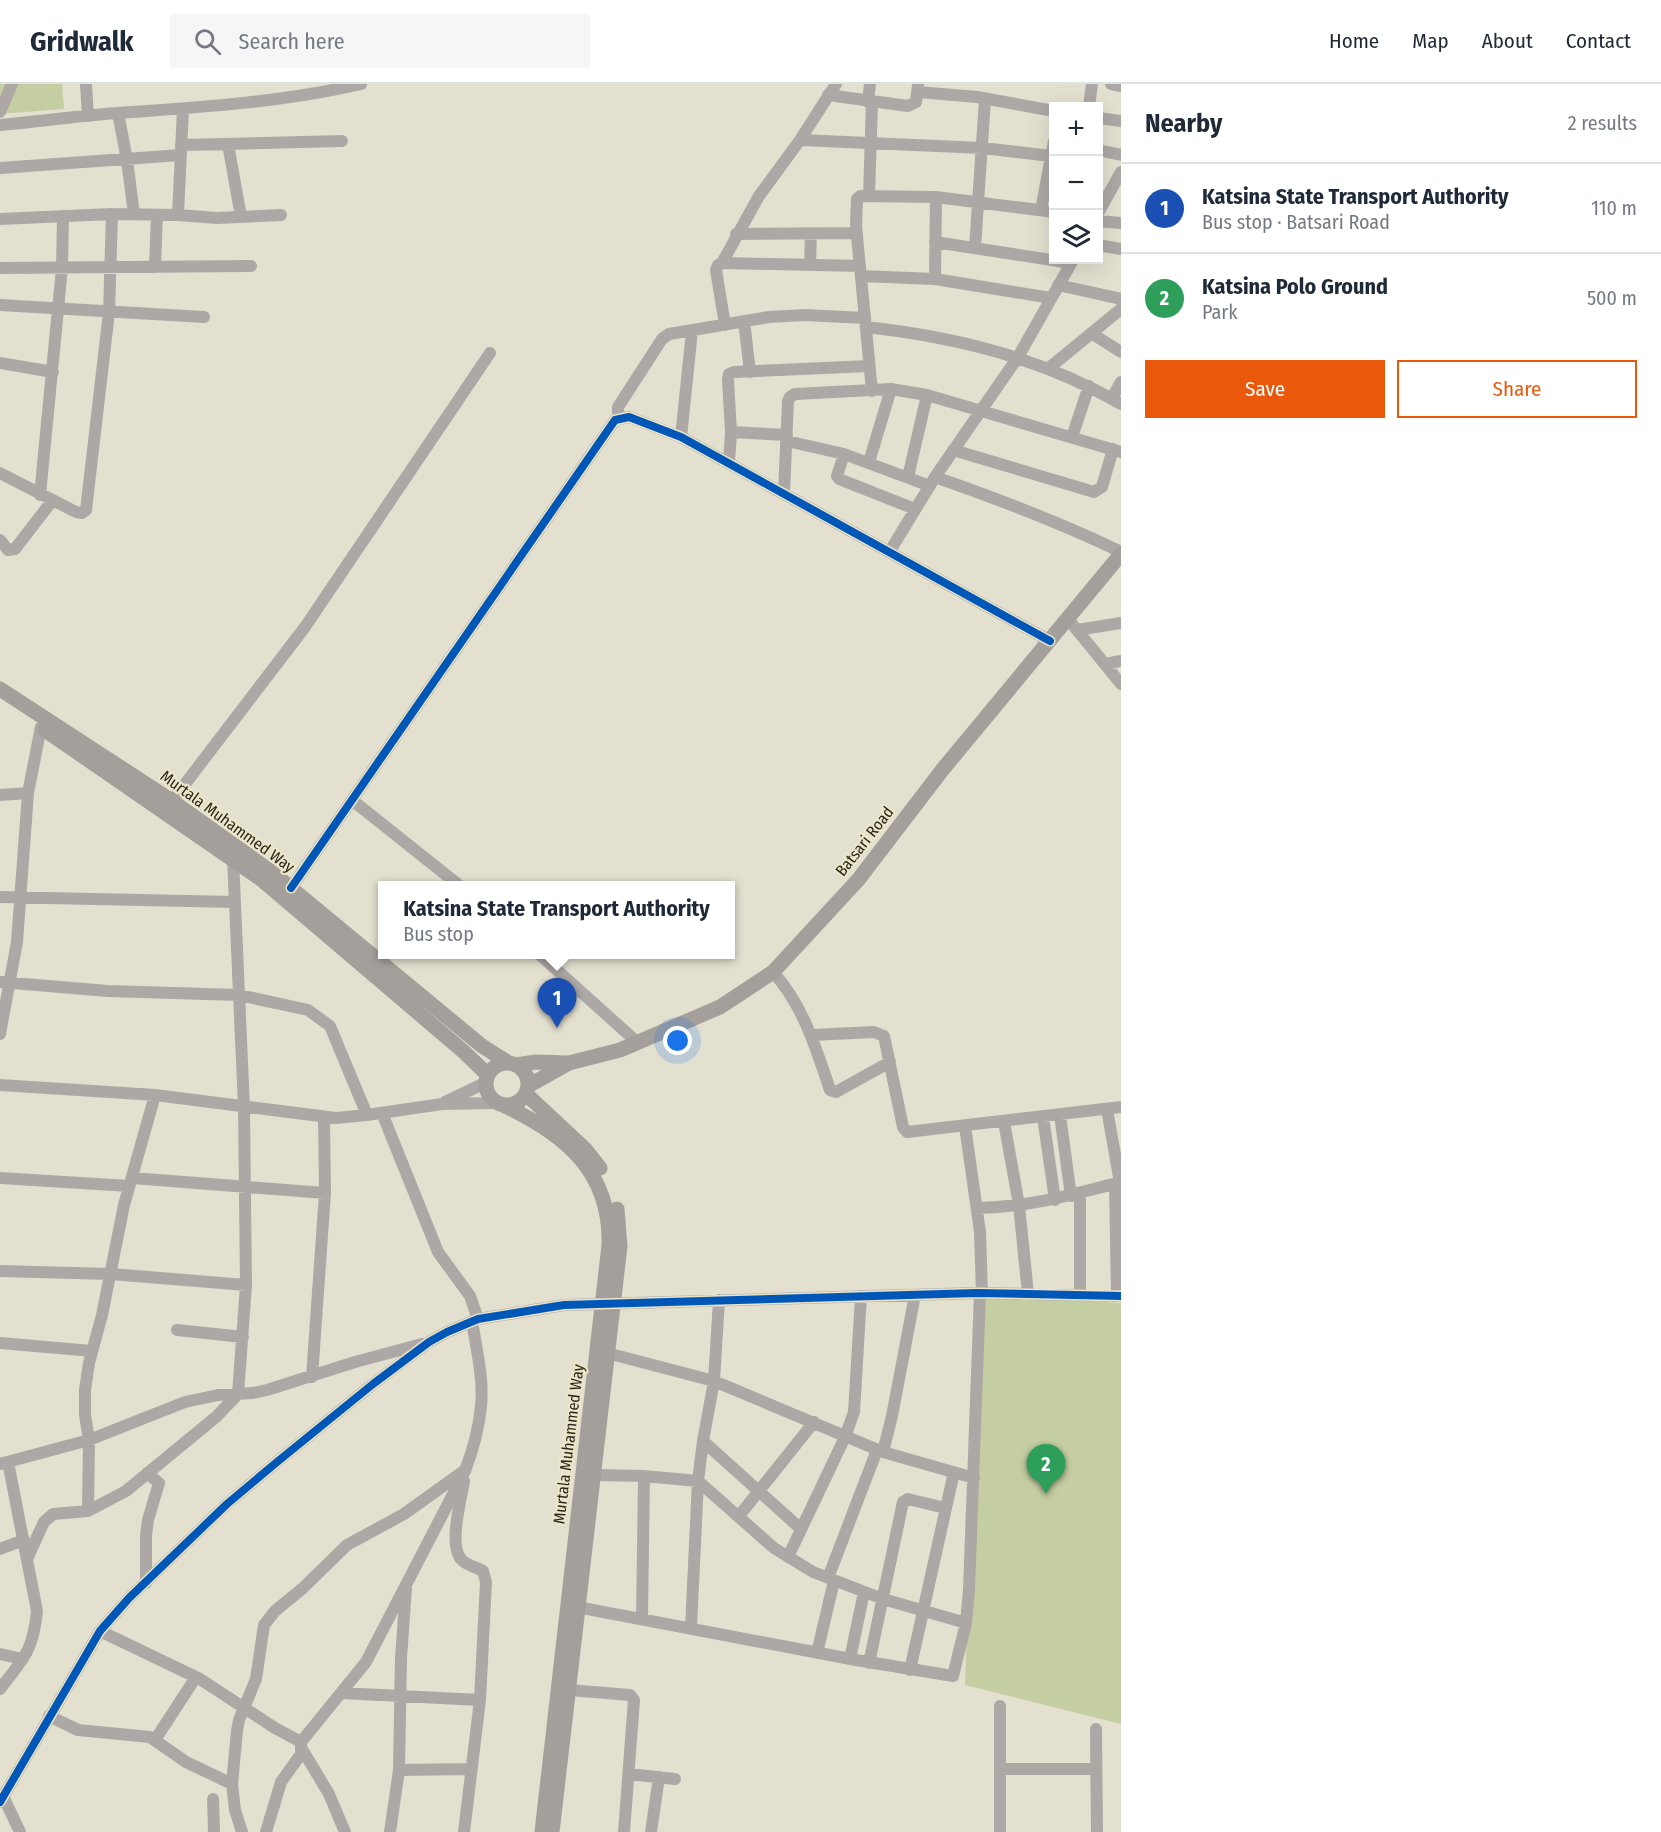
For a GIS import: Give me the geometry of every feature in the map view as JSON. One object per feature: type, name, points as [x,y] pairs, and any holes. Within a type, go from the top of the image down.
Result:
[{"type":"main road","name":"Batsari Road","points":[[569,1063],[620,1050],[720,1007],[773,972],[858,880],[943,770],[1050,641],[1073,625],[1121,553]]},
{"type":"main road","name":"Murtala Muhammed Way","points":[[0,689],[172,801],[291,888],[482,1046],[512,1064]]},
{"type":"main road","name":"Murtala Muhammed Way","points":[[0,700],[233,858],[463,1051],[487,1079]]},
{"type":"main road","points":[[569,1063],[527,1090],[520,1101],[513,1105],[501,1104],[490,1098],[486,1091],[487,1079],[500,1064],[569,1063]]},
{"type":"main road","points":[[512,1064],[523,1071],[527,1078],[527,1090],[598,1165],[607,1180],[619,1214],[620,1229],[607,1303],[607,1353],[552,1832]]},
{"type":"main road","name":"Murtala Muhammed Way","points":[[501,1104],[547,1128],[589,1169],[599,1184],[609,1227],[607,1303],[542,1832]]},
{"type":"street","points":[[0,111],[12,84]]},
{"type":"street","points":[[86,84],[88,116]]},
{"type":"street","points":[[0,124],[183,109],[361,84]]},
{"type":"street","points":[[725,325],[716,270],[718,265],[722,262],[759,196],[800,140],[836,84]]},
{"type":"street","points":[[868,196],[871,144],[870,84]]},
{"type":"street","points":[[975,248],[983,148],[981,98],[977,84]]},
{"type":"street","points":[[1090,102],[1092,84]]},
{"type":"street","points":[[1111,84],[1121,86]]},
{"type":"street","points":[[828,95],[908,106],[916,102],[918,88],[1049,110]]},
{"type":"street","points":[[178,215],[183,109]]},
{"type":"street","points":[[118,114],[134,214]]},
{"type":"street","points":[[1103,119],[1121,121]]},
{"type":"street","points":[[800,140],[983,148],[1049,156]]},
{"type":"street","points":[[0,168],[127,160],[228,144],[342,141]]},
{"type":"street","points":[[228,144],[241,217]]},
{"type":"street","points":[[1103,151],[1121,154]]},
{"type":"street","points":[[1100,210],[1120,177]]},
{"type":"street","points":[[872,391],[857,233],[857,199],[860,196],[936,197],[1047,211],[1049,184]]},
{"type":"street","points":[[935,279],[936,197]]},
{"type":"street","points":[[0,219],[111,214],[178,215],[197,218],[281,214]]},
{"type":"street","points":[[0,473],[76,512],[82,513],[86,510],[109,312],[111,214]]},
{"type":"street","points":[[155,267],[157,215]]},
{"type":"street","points":[[40,495],[59,308],[63,216]]},
{"type":"street","points":[[1103,221],[1121,223]]},
{"type":"street","points":[[736,234],[857,233]]},
{"type":"street","points":[[810,265],[811,234]]},
{"type":"street","points":[[935,242],[1049,258]]},
{"type":"street","points":[[1103,245],[1121,249]]},
{"type":"street","points":[[722,262],[810,265],[935,279],[1051,298]]},
{"type":"street","points":[[890,551],[932,481],[1018,357],[1070,264]]},
{"type":"street","points":[[0,268],[251,266]]},
{"type":"street","points":[[1058,285],[1121,299]]},
{"type":"street","points":[[0,305],[204,317]]},
{"type":"street","points":[[1049,368],[1121,309]]},
{"type":"street","points":[[622,418],[618,407],[664,336],[769,317],[805,315],[866,322],[1018,357],[1049,368],[1116,401],[1121,382]]},
{"type":"street","points":[[744,321],[750,372]]},
{"type":"street","points":[[681,436],[692,331]]},
{"type":"street","points":[[1091,333],[1121,352]]},
{"type":"street","points":[[172,801],[304,627],[490,353]]},
{"type":"street","points":[[0,363],[53,372]]},
{"type":"street","points":[[729,463],[731,432],[729,374],[869,366]]},
{"type":"street","points":[[1072,437],[1089,386]]},
{"type":"street","points":[[784,494],[790,396],[795,394],[891,389],[927,394],[1117,450],[1102,487],[1094,492],[953,450]]},
{"type":"street","points":[[869,462],[891,389]]},
{"type":"street","points":[[908,477],[927,394]]},
{"type":"street","points":[[291,888],[615,420],[629,417],[681,436],[1050,641]]},
{"type":"street","points":[[731,432],[787,438],[844,453],[908,477],[932,481],[1021,507],[1121,553]]},
{"type":"street","points":[[844,453],[837,476],[839,479],[915,509]]},
{"type":"street","points":[[0,540],[8,550],[15,549],[52,501]]},
{"type":"street","points":[[1073,625],[1121,622]]},
{"type":"street","points":[[1073,625],[1121,684]]},
{"type":"street","points":[[1105,664],[1121,661]]},
{"type":"street","points":[[0,1034],[5,983],[17,942],[28,793],[41,727]]},
{"type":"street","points":[[0,795],[28,793]]},
{"type":"street","points":[[352,800],[455,881]]},
{"type":"street","points":[[27,1559],[44,1522],[53,1514],[88,1511],[126,1491],[216,1417],[238,1394],[246,1285],[244,1107],[233,858]]},
{"type":"street","points":[[0,897],[235,902]]},
{"type":"street","points":[[544,959],[638,1043]]},
{"type":"street","points":[[773,972],[786,987],[812,1035],[832,1092],[836,1092],[890,1062]]},
{"type":"street","points":[[5,983],[108,991],[239,995],[308,1010],[330,1026],[367,1115]]},
{"type":"street","points":[[812,1035],[874,1032],[884,1036],[904,1130],[912,1133],[1121,1107]]},
{"type":"street","points":[[442,1104],[487,1079]]},
{"type":"street","points":[[0,1085],[156,1095],[324,1117],[367,1115],[442,1104],[501,1104]]},
{"type":"street","points":[[88,1511],[89,1440],[85,1415],[85,1390],[111,1274],[116,1241],[156,1095]]},
{"type":"street","points":[[0,1689],[29,1652],[35,1633],[37,1611],[24,1540],[4,1463],[89,1440],[185,1402],[218,1395],[267,1390],[355,1362],[429,1342],[475,1320],[564,1305],[915,1295],[1119,1296],[1119,1183],[1107,1109]]},
{"type":"street","points":[[266,1832],[280,1782],[302,1754],[302,1746],[370,1654],[465,1471],[474,1449],[481,1404],[475,1320],[470,1296],[438,1252],[382,1113]]},
{"type":"street","points":[[1060,1115],[1076,1195],[1080,1295]]},
{"type":"street","points":[[312,1377],[325,1193],[324,1117]]},
{"type":"street","points":[[1043,1117],[1055,1200]]},
{"type":"street","points":[[1004,1122],[1019,1205],[1028,1294]]},
{"type":"street","points":[[577,1607],[869,1663],[953,1676],[966,1623],[981,1294],[980,1232],[965,1126]]},
{"type":"street","points":[[0,1178],[131,1182],[325,1193]]},
{"type":"street","points":[[977,1208],[1055,1200],[1119,1183]]},
{"type":"street","points":[[0,1271],[111,1274],[246,1285]]},
{"type":"street","points":[[817,1653],[831,1580],[892,1416],[915,1295]]},
{"type":"street","points":[[788,1557],[845,1437],[855,1406],[861,1296]]},
{"type":"street","points":[[691,1628],[698,1481],[714,1381],[719,1300]]},
{"type":"street","points":[[177,1330],[243,1338]]},
{"type":"street","points":[[20,1832],[1,1799],[100,1631],[227,1504],[373,1384],[429,1342]]},
{"type":"street","points":[[0,1343],[92,1351]]},
{"type":"street","points":[[607,1353],[714,1381],[880,1451],[974,1478]]},
{"type":"street","points":[[739,1516],[814,1422]]},
{"type":"street","points":[[703,1441],[801,1529]]},
{"type":"street","points":[[464,1832],[480,1700],[486,1575],[458,1556],[456,1537],[465,1471]]},
{"type":"street","points":[[242,1832],[235,1810],[232,1784],[238,1720],[256,1679],[264,1625],[274,1611],[303,1588],[347,1545],[404,1514],[465,1471]]},
{"type":"street","points":[[910,1670],[954,1472]]},
{"type":"street","points":[[146,1583],[146,1535],[159,1483],[147,1473]]},
{"type":"street","points":[[594,1475],[644,1476],[698,1481],[774,1548],[831,1580],[883,1599],[966,1623]]},
{"type":"street","points":[[642,1619],[644,1476]]},
{"type":"street","points":[[869,1663],[905,1499],[945,1508]]},
{"type":"street","points":[[0,1549],[24,1540]]},
{"type":"street","points":[[390,1832],[399,1770],[401,1658],[406,1586]]},
{"type":"street","points":[[850,1659],[864,1592]]},
{"type":"street","points":[[100,1631],[196,1677],[302,1746],[329,1794],[345,1832]]},
{"type":"street","points":[[0,1654],[23,1659]]},
{"type":"street","points":[[155,1740],[196,1677]]},
{"type":"street","points":[[568,1690],[633,1697],[624,1832]]},
{"type":"street","points":[[341,1693],[480,1700]]},
{"type":"street","points":[[1000,1706],[1000,1832]]},
{"type":"street","points":[[49,1716],[78,1730],[144,1736],[155,1740],[180,1759],[232,1784]]},
{"type":"street","points":[[1096,1729],[1097,1832]]},
{"type":"street","points":[[399,1770],[471,1769]]},
{"type":"street","points":[[1000,1769],[1096,1769]]},
{"type":"street","points":[[629,1774],[675,1779]]},
{"type":"street","points":[[651,1832],[659,1777]]},
{"type":"street","points":[[213,1799],[214,1832]]},
{"type":"green space","points":[[0,84],[62,84],[64,109],[0,114]]},
{"type":"green space","points":[[978,1294],[1121,1303],[1121,1724],[965,1685]]},
{"type":"cycle path","points":[[291,888],[615,420],[629,417],[681,437],[1050,641]]},
{"type":"cycle path","points":[[0,1802],[100,1631],[129,1598],[227,1504],[277,1462],[373,1384],[429,1342],[447,1332],[478,1319],[564,1305],[977,1293],[1121,1296]]},
{"type":"place","name":"Katsina State Transport Authority","points":[[557,1028]]},
{"type":"place","name":"Katsina Polo Ground","points":[[1046,1494]]}]
